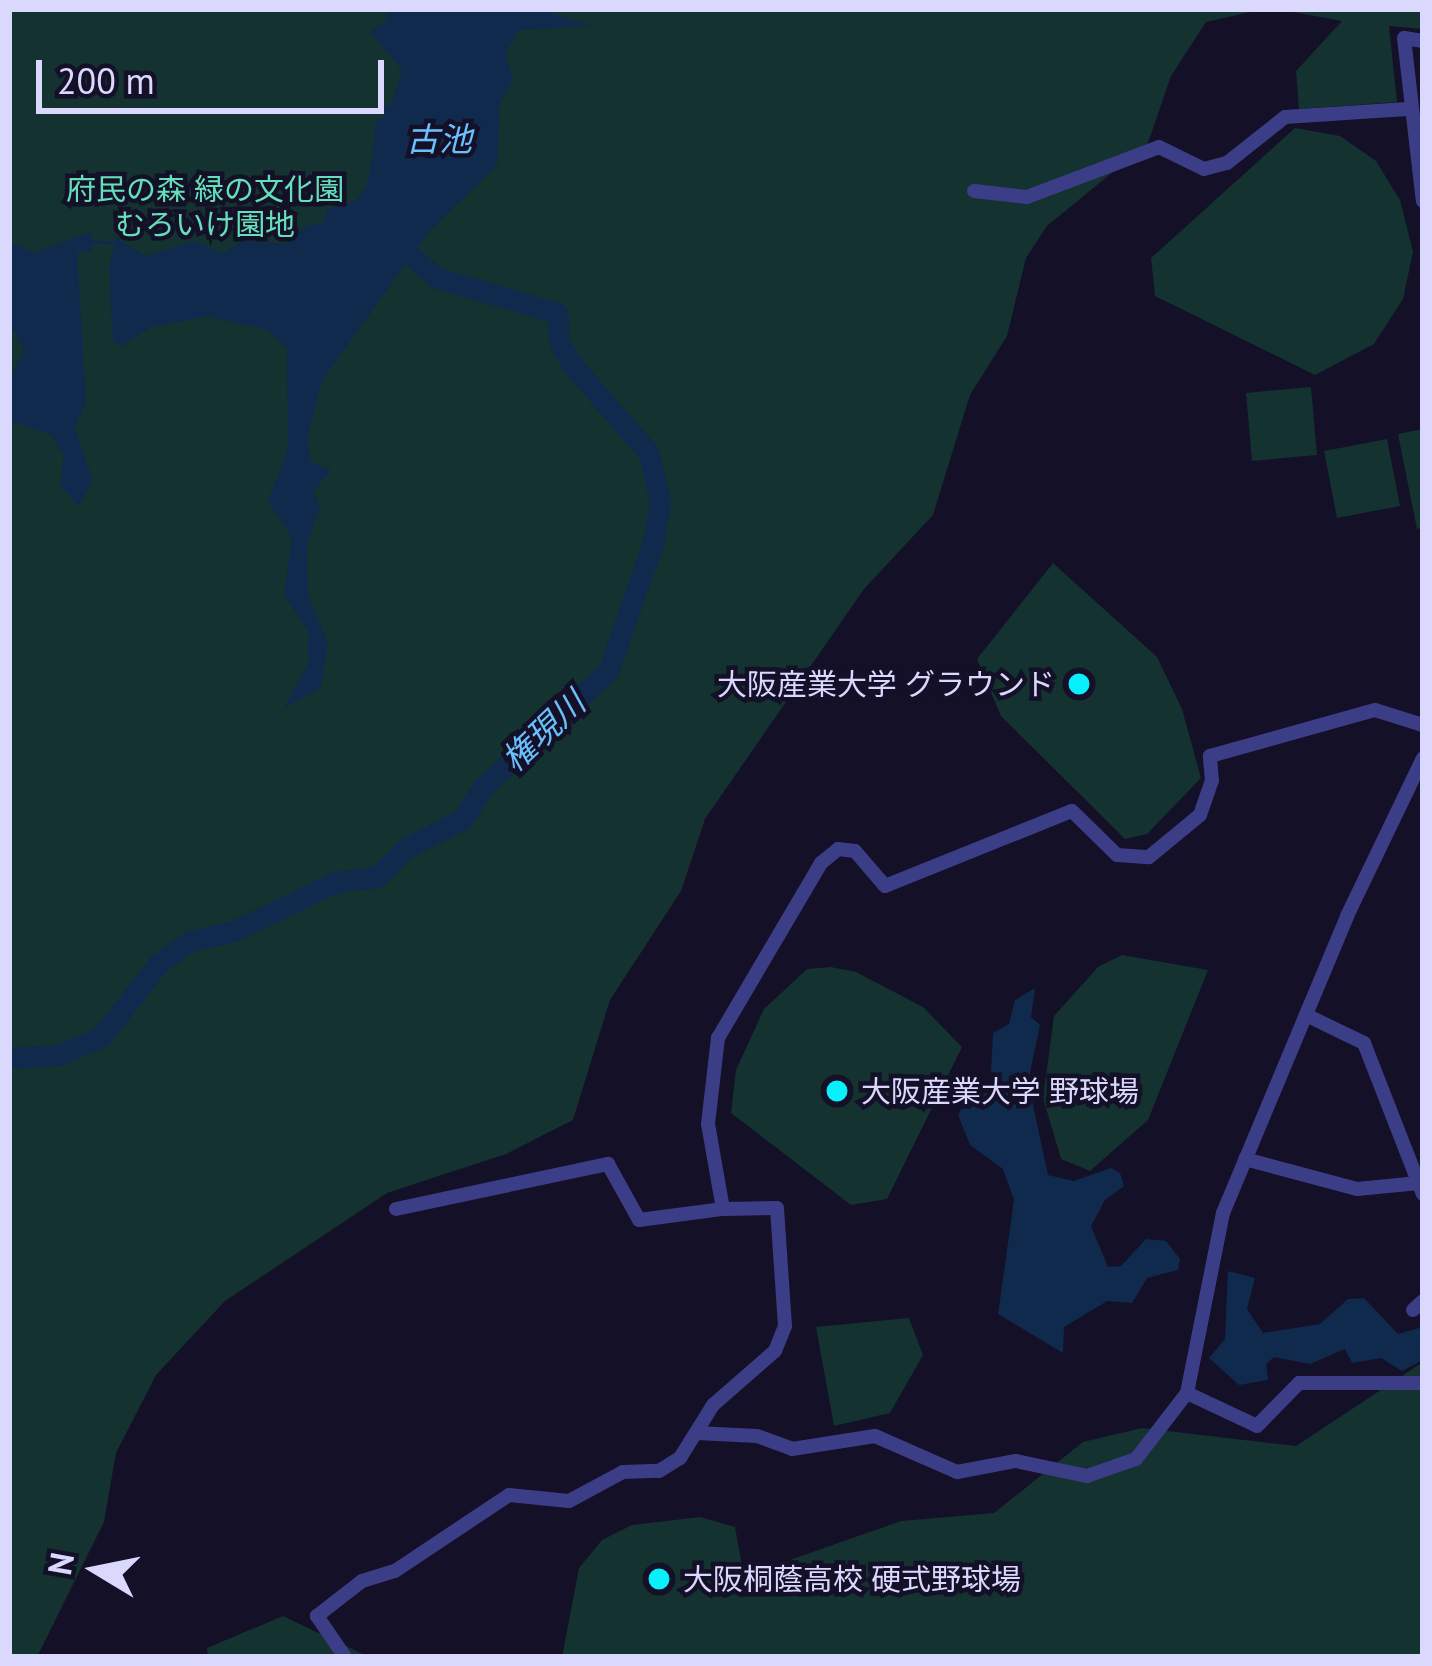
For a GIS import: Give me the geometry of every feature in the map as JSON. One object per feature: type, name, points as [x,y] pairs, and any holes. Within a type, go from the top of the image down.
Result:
[{"type":"street","points":[[1423,41],[1404,38],[1407,109],[1423,201]]},
{"type":"street","points":[[974,191],[1027,197],[1159,146],[1204,169],[1227,163],[1285,116],[1407,109]]},
{"type":"street","points":[[723,1209],[708,1124],[718,1038],[766,949],[838,849],[855,850],[885,886],[1072,811],[1117,855],[1148,857],[1200,815],[1212,781],[1210,756],[1375,710],[1423,725]]},
{"type":"street","points":[[696,1433],[757,1436],[792,1449],[875,1436],[957,1472],[1016,1461],[1087,1476],[1136,1459],[1187,1393],[1215,1235],[1306,1015],[1423,758]]},
{"type":"street","points":[[1245,1159],[1357,1189],[1421,1189],[1364,1042],[1306,1015]]},
{"type":"street","points":[[345,1657],[317,1616],[362,1581],[395,1571],[509,1495],[569,1501],[623,1472],[659,1472],[696,1433],[713,1406],[775,1351],[785,1326],[776,1208],[723,1209],[639,1220],[608,1164],[396,1208]]},
{"type":"street","points":[[1187,1393],[1257,1426],[1299,1383],[1423,1383]]},
{"type":"green space","name":"府民の森 緑の文化園 むろいけ園地","points":[[9,9],[1264,9],[1206,22],[1171,76],[1148,143],[1047,226],[1026,258],[1007,336],[970,395],[933,515],[864,589],[705,819],[681,891],[610,1000],[573,1120],[506,1154],[387,1193],[225,1301],[156,1375],[116,1453],[104,1522],[37,1657],[9,1657]]},
{"type":"green space","points":[[1277,9],[1423,9],[1423,29],[1389,26],[1397,102],[1299,109],[1296,71],[1342,21]]},
{"type":"green space","points":[[1295,128],[1340,136],[1376,161],[1400,200],[1413,252],[1403,299],[1374,344],[1315,375],[1155,296],[1151,258]]},
{"type":"green space","points":[[1311,387],[1317,455],[1252,461],[1246,393]]},
{"type":"green space","points":[[1423,429],[1423,528],[1417,529],[1398,434]]},
{"type":"green space","points":[[1387,439],[1400,506],[1337,518],[1324,451]]},
{"type":"green space","name":"大阪産業大学 グラウンド","points":[[1053,563],[1157,657],[1182,709],[1201,778],[1147,834],[1125,839],[1001,716],[977,659]]},
{"type":"green space","points":[[1122,955],[1208,970],[1148,1120],[1090,1171],[1061,1159],[1043,1098],[1054,1016],[1098,967]]},
{"type":"green space","name":"大阪産業大学 野球場","points":[[807,969],[856,972],[923,1007],[962,1047],[887,1199],[851,1205],[731,1113],[736,1070],[764,1009]]},
{"type":"green space","points":[[909,1318],[923,1355],[890,1413],[834,1426],[816,1327]]},
{"type":"green space","points":[[1423,1362],[1423,1657],[562,1657],[579,1568],[602,1540],[632,1525],[700,1517],[735,1527],[744,1576],[901,1521],[994,1513],[1083,1442],[1142,1428],[1296,1446]]},
{"type":"green space","points":[[283,1616],[369,1657],[208,1657],[207,1648]]},
{"type":"water","name":"古池","points":[[386,9],[539,9],[591,26],[519,30],[505,54],[513,79],[500,104],[497,165],[428,233],[322,380],[307,440],[311,462],[331,470],[314,491],[320,506],[307,543],[308,595],[328,643],[321,688],[284,708],[308,664],[308,631],[284,595],[292,538],[268,501],[288,449],[287,349],[268,330],[208,316],[151,327],[122,346],[113,342],[109,268],[116,237],[145,256],[193,241],[223,253],[243,241],[288,244],[305,226],[323,223],[328,209],[356,201],[368,183],[377,118],[384,118],[382,105],[391,106],[402,70],[370,32],[386,20]]},
{"type":"water","points":[[91,231],[93,251],[77,253],[86,401],[75,428],[93,481],[78,506],[60,484],[64,455],[51,435],[9,421],[9,381],[24,349],[9,321],[9,241],[34,253]]},
{"type":"water","points":[[1035,988],[1031,1017],[1040,1025],[1028,1082],[1048,1175],[1074,1181],[1111,1168],[1120,1173],[1124,1186],[1105,1200],[1091,1226],[1108,1267],[1121,1266],[1146,1239],[1166,1241],[1180,1259],[1178,1270],[1147,1278],[1132,1303],[1107,1301],[1064,1327],[1063,1353],[998,1314],[1014,1200],[1003,1169],[970,1145],[958,1115],[965,1102],[990,1091],[993,1033],[1009,1024],[1015,1000]]},
{"type":"water","points":[[1228,1271],[1255,1278],[1247,1309],[1263,1333],[1320,1324],[1348,1299],[1364,1298],[1398,1334],[1423,1327],[1423,1360],[1402,1371],[1381,1358],[1352,1363],[1345,1349],[1310,1364],[1274,1357],[1266,1364],[1268,1380],[1239,1385],[1209,1358],[1225,1339]]},
{"type":"waterway","points":[[88,241],[114,243]]},
{"type":"waterway","name":"権現川","points":[[9,1058],[59,1055],[101,1037],[158,964],[190,941],[234,931],[336,882],[377,877],[406,848],[463,819],[483,787],[608,671],[653,543],[660,502],[649,453],[573,366],[559,342],[557,313],[437,278],[407,253]]},
{"type":"place","name":"大阪産業大学 グラウンド","points":[[1079,684]]},
{"type":"place","name":"大阪産業大学 野球場","points":[[837,1091]]},
{"type":"place","name":"大阪桐蔭高校 硬式野球場","points":[[659,1579]]}]
